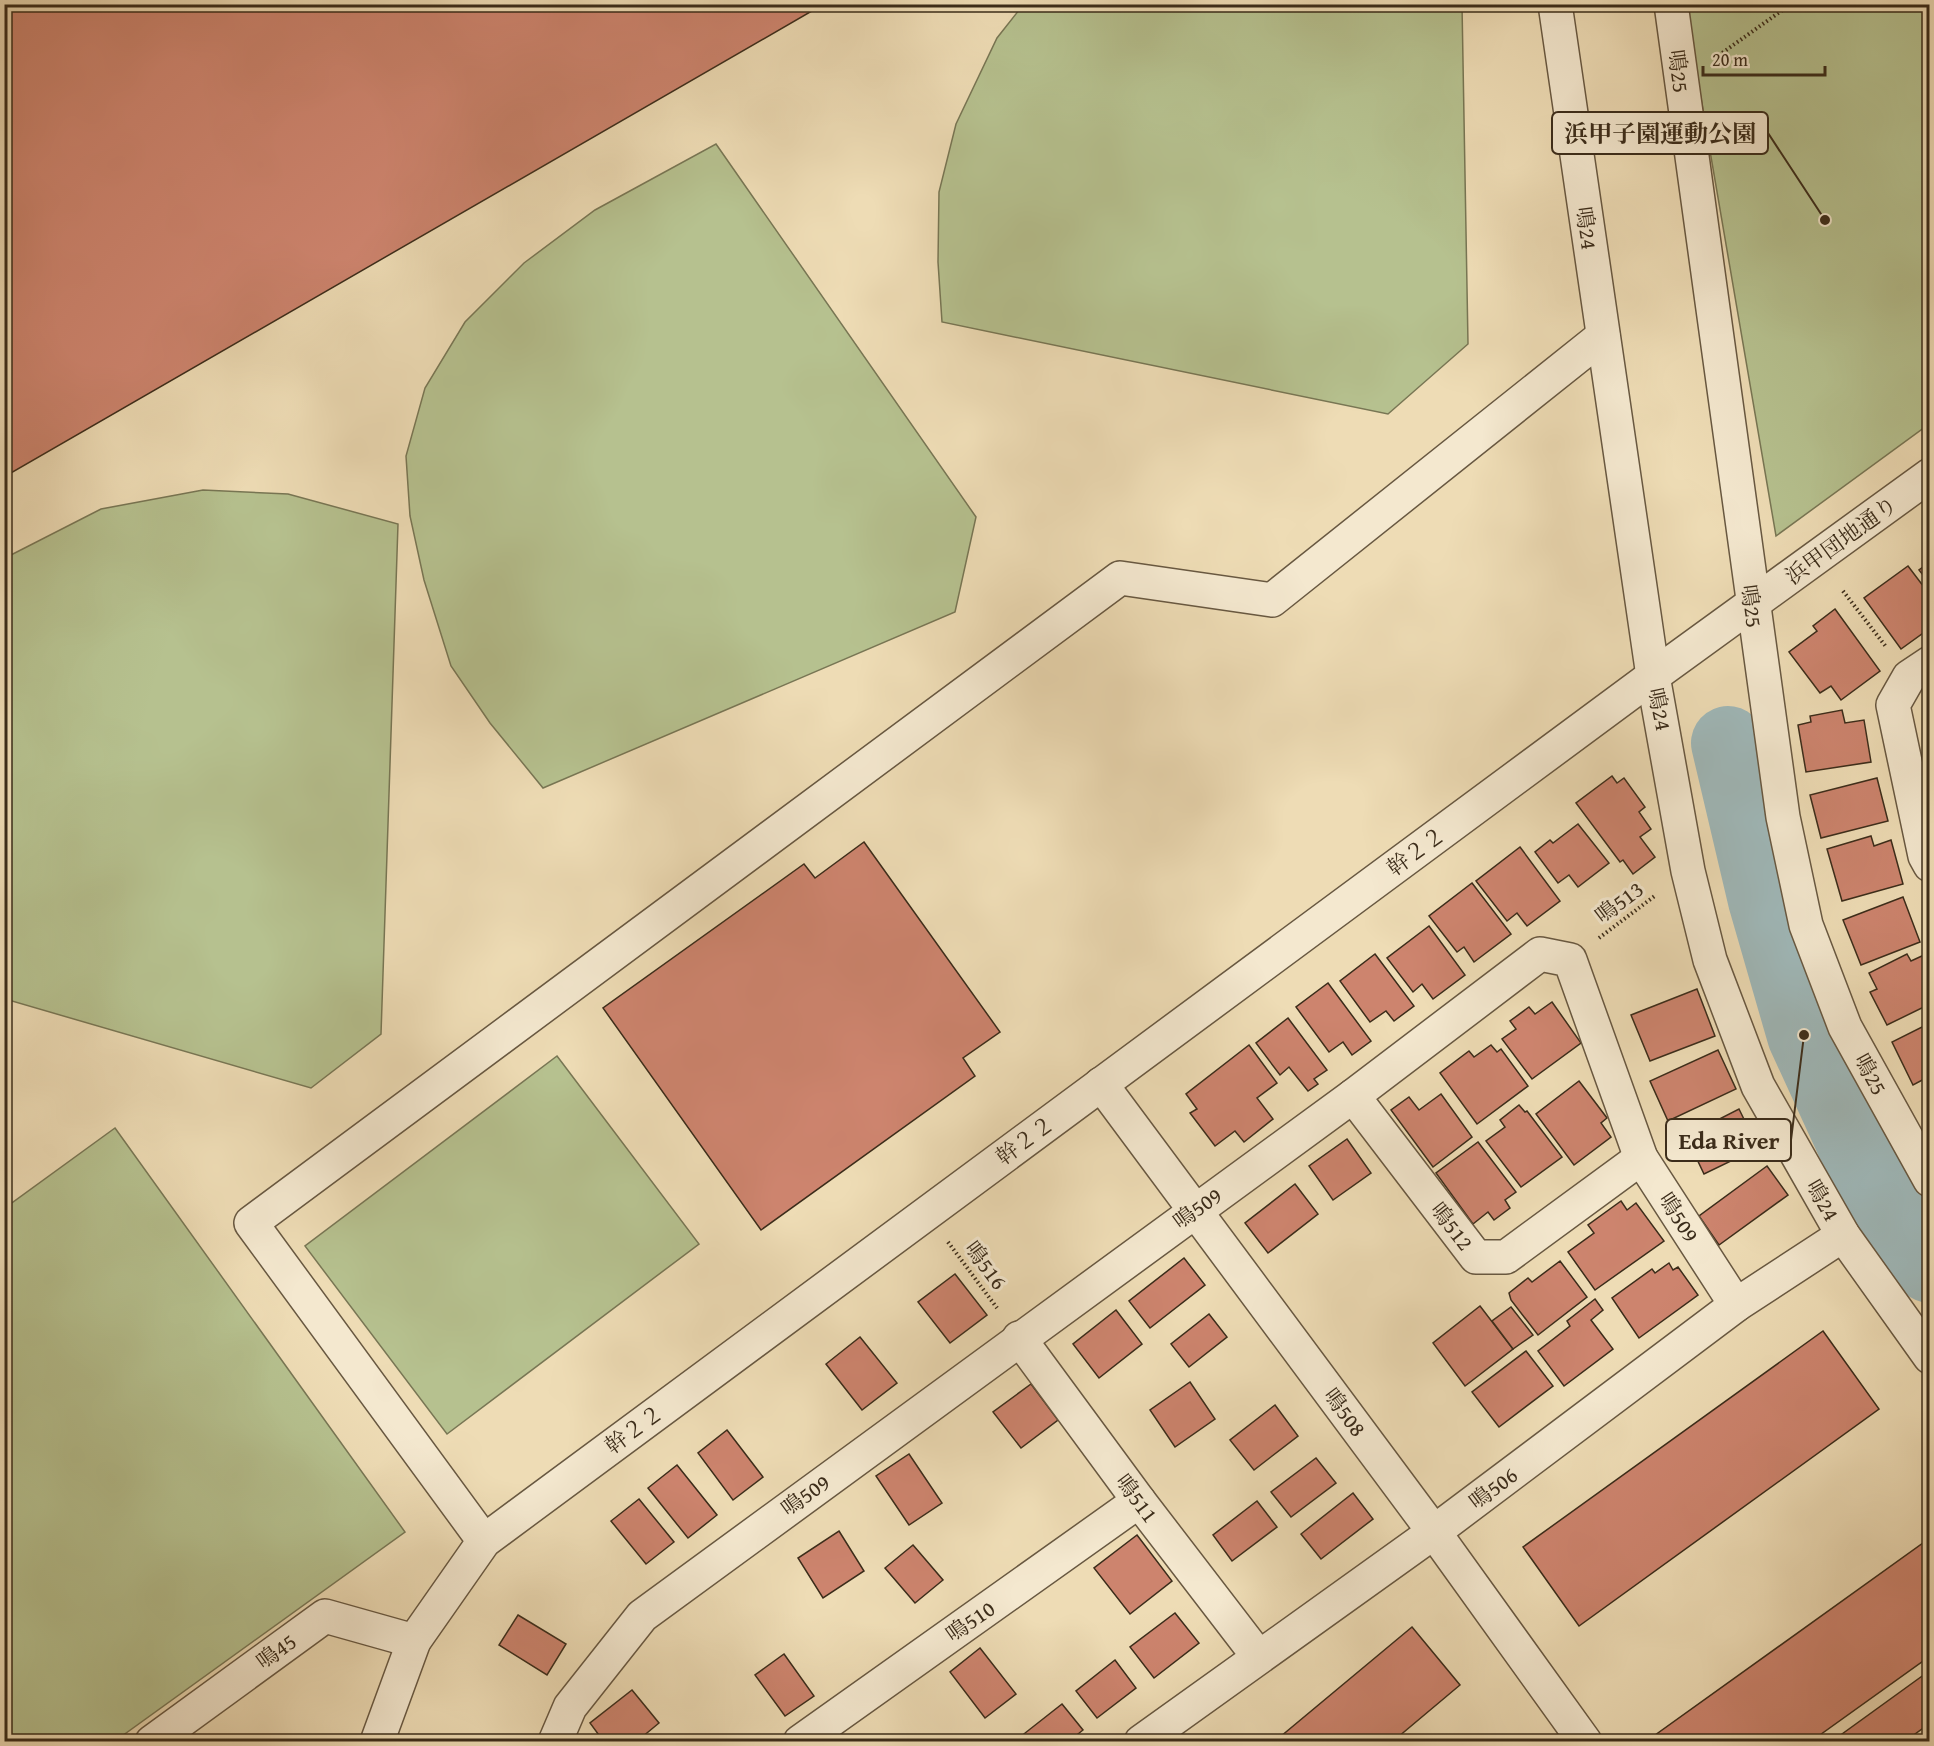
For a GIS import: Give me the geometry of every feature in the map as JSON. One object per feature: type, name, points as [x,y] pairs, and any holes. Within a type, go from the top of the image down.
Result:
[{"type":"street","name":"鳴24","points":[[1555,4],[1653,676],[1688,871],[1710,960],[1758,1086],[1843,1235],[1929,1357]]},
{"type":"street","name":"鳴25","points":[[1671,4],[1783,817],[1806,925],[1845,1027],[1929,1180]]},
{"type":"street","points":[[484,1540],[251,1223],[1120,578],[1272,600],[1603,336]]},
{"type":"street","name":"浜甲団地通り","points":[[1752,605],[1929,476]]},
{"type":"street","name":"幹２２","points":[[377,1742],[414,1641],[484,1540],[1752,605]]},
{"type":"street","points":[[1919,670],[1893,705],[1929,865]]},
{"type":"street","name":"鳴509","points":[[555,1742],[570,1707],[642,1616],[1195,1209],[1353,1096],[1540,954],[1570,960],[1641,1158],[1736,1305]]},
{"type":"street","name":"鳴508","points":[[1101,1084],[1434,1532],[1586,1742]]},
{"type":"street","name":"鳴512","points":[[1353,1096],[1476,1257],[1506,1257],[1641,1158]]},
{"type":"street","name":"鳴506","points":[[1142,1742],[1258,1656],[1434,1532],[1736,1305],[1843,1235]]},
{"type":"street","name":"鳴511","points":[[1019,1338],[1139,1501],[1258,1656]]},
{"type":"street","name":"鳴510","points":[[800,1742],[1139,1501]]},
{"type":"street","name":"鳴45","points":[[152,1742],[325,1616],[414,1641]]},
{"type":"path","points":[[1681,82],[1791,4]]},
{"type":"path","points":[[1843,591],[1919,670]]},
{"type":"path","name":"鳴513","points":[[1570,960],[1688,871]]},
{"type":"path","name":"鳴516","points":[[926,1213],[1019,1338]]},
{"type":"green space","points":[[1023,5],[1462,5],[1468,344],[1388,414],[942,322],[938,262],[939,192],[956,124],[997,38]]},
{"type":"green space","points":[[1685,5],[1929,5],[1929,424],[1776,536]]},
{"type":"green space","points":[[716,144],[976,517],[955,612],[543,788],[490,723],[451,666],[424,580],[410,516],[406,456],[425,388],[465,322],[524,263],[595,210]]},
{"type":"green space","points":[[203,490],[288,494],[398,524],[381,1034],[311,1088],[5,999],[5,558],[101,509]]},
{"type":"green space","points":[[557,1056],[699,1244],[447,1434],[305,1246]]},
{"type":"green space","points":[[115,1128],[405,1532],[115,1741],[5,1741],[5,1208]]},
{"type":"building","points":[[4,4],[824,4],[4,477]]},
{"type":"building","points":[[1930,562],[1930,584],[1919,570]]},
{"type":"building","points":[[1908,566],[1930,595],[1930,628],[1901,649],[1864,598]]},
{"type":"building","points":[[1835,609],[1880,671],[1841,700],[1831,686],[1820,693],[1789,652],[1817,631],[1813,626]]},
{"type":"building","points":[[1842,710],[1845,723],[1864,720],[1871,762],[1806,772],[1798,725],[1811,722],[1810,716]]},
{"type":"building","points":[[1612,776],[1617,783],[1624,778],[1645,807],[1639,812],[1651,829],[1640,837],[1655,857],[1633,874],[1623,860],[1620,862],[1576,803]]},
{"type":"building","points":[[1877,778],[1888,821],[1821,838],[1810,795]]},
{"type":"building","points":[[1578,824],[1609,863],[1578,887],[1569,875],[1558,883],[1535,852],[1550,840],[1553,843]]},
{"type":"building","points":[[1871,836],[1874,846],[1891,840],[1903,884],[1842,901],[1827,849]]},
{"type":"building","points":[[864,842],[1000,1032],[963,1058],[975,1076],[761,1230],[603,1008],[804,864],[815,878]]},
{"type":"building","points":[[1520,847],[1560,901],[1527,926],[1517,913],[1507,921],[1476,881]]},
{"type":"building","points":[[1472,883],[1511,934],[1474,962],[1464,947],[1457,952],[1429,916]]},
{"type":"building","points":[[1903,897],[1920,942],[1861,965],[1843,920]]},
{"type":"building","points":[[1429,926],[1465,975],[1433,999],[1422,984],[1413,992],[1387,958]]},
{"type":"building","points":[[1375,954],[1414,1006],[1394,1021],[1386,1011],[1370,1022],[1340,981]]},
{"type":"building","points":[[1907,954],[1911,961],[1924,955],[1930,966],[1930,1004],[1887,1025],[1870,992],[1877,989],[1869,973]]},
{"type":"building","points":[[1328,983],[1371,1041],[1352,1055],[1343,1042],[1329,1052],[1296,1007]]},
{"type":"building","points":[[1697,989],[1715,1036],[1650,1061],[1631,1015]]},
{"type":"building","points":[[1552,1002],[1581,1043],[1532,1079],[1502,1039],[1516,1029],[1510,1021],[1529,1007],[1535,1014]]},
{"type":"building","points":[[1288,1018],[1327,1070],[1314,1079],[1318,1084],[1308,1091],[1289,1067],[1280,1075],[1256,1043]]},
{"type":"building","points":[[1930,1023],[1930,1076],[1913,1085],[1892,1042]]},
{"type":"building","points":[[1249,1045],[1277,1083],[1257,1098],[1273,1119],[1244,1142],[1235,1131],[1215,1146],[1190,1113],[1197,1109],[1186,1094]]},
{"type":"building","points":[[1491,1045],[1497,1052],[1501,1049],[1528,1086],[1477,1124],[1440,1073],[1469,1051],[1474,1057]]},
{"type":"building","points":[[1718,1050],[1736,1089],[1668,1121],[1650,1081]]},
{"type":"building","points":[[1579,1081],[1607,1118],[1601,1123],[1611,1137],[1574,1165],[1536,1114]]},
{"type":"building","points":[[1441,1094],[1472,1137],[1433,1167],[1391,1110],[1409,1097],[1419,1110]]},
{"type":"building","points":[[1519,1105],[1525,1112],[1527,1111],[1562,1157],[1521,1187],[1486,1141],[1505,1127],[1500,1120]]},
{"type":"building","points":[[1739,1109],[1758,1148],[1704,1174],[1686,1136]]},
{"type":"building","points":[[1347,1139],[1371,1173],[1333,1200],[1309,1166]]},
{"type":"building","points":[[1478,1142],[1516,1192],[1505,1200],[1510,1208],[1494,1220],[1488,1212],[1473,1224],[1436,1173]]},
{"type":"building","points":[[1767,1166],[1788,1195],[1719,1245],[1699,1216]]},
{"type":"building","points":[[1295,1184],[1318,1214],[1268,1253],[1245,1223]]},
{"type":"building","points":[[1621,1201],[1627,1210],[1636,1203],[1664,1241],[1595,1290],[1568,1252],[1594,1233],[1588,1225]]},
{"type":"building","points":[[1184,1258],[1205,1285],[1150,1328],[1129,1301]]},
{"type":"building","points":[[1560,1261],[1587,1297],[1538,1335],[1511,1300],[1509,1293],[1528,1278],[1532,1282]]},
{"type":"building","points":[[1669,1263],[1673,1270],[1678,1267],[1698,1295],[1639,1338],[1612,1298],[1652,1269],[1655,1273]]},
{"type":"building","points":[[955,1274],[987,1315],[950,1343],[918,1302]]},
{"type":"building","points":[[1595,1299],[1603,1310],[1591,1320],[1613,1349],[1564,1386],[1538,1351],[1570,1326],[1567,1321]]},
{"type":"building","points":[[1480,1306],[1513,1349],[1465,1386],[1433,1343]]},
{"type":"building","points":[[1511,1307],[1533,1335],[1513,1349],[1492,1321]]},
{"type":"building","points":[[1116,1310],[1142,1344],[1099,1378],[1073,1344]]},
{"type":"building","points":[[1209,1314],[1227,1337],[1189,1367],[1171,1344]]},
{"type":"building","points":[[1823,1331],[1879,1409],[1579,1626],[1523,1547]]},
{"type":"building","points":[[860,1337],[897,1383],[862,1410],[826,1364]]},
{"type":"building","points":[[1526,1351],[1553,1386],[1499,1427],[1472,1392]]},
{"type":"building","points":[[1190,1382],[1215,1419],[1175,1447],[1150,1410]]},
{"type":"building","points":[[1031,1384],[1058,1420],[1021,1448],[993,1412]]},
{"type":"building","points":[[1275,1405],[1298,1436],[1254,1470],[1230,1440]]},
{"type":"building","points":[[727,1430],[763,1477],[733,1500],[698,1453]]},
{"type":"building","points":[[909,1454],[942,1503],[909,1525],[876,1476]]},
{"type":"building","points":[[1316,1458],[1336,1483],[1291,1517],[1271,1492]]},
{"type":"building","points":[[677,1465],[717,1515],[688,1538],[648,1488]]},
{"type":"building","points":[[1353,1493],[1373,1519],[1321,1559],[1301,1534]]},
{"type":"building","points":[[639,1499],[674,1542],[646,1564],[611,1521]]},
{"type":"building","points":[[1257,1501],[1277,1527],[1232,1561],[1213,1535]]},
{"type":"building","points":[[839,1531],[864,1571],[823,1598],[798,1558]]},
{"type":"building","points":[[1137,1535],[1172,1581],[1130,1614],[1094,1568]]},
{"type":"building","points":[[1930,1538],[1930,1656],[1810,1742],[1653,1742],[1651,1738]]},
{"type":"building","points":[[913,1545],[943,1580],[915,1603],[885,1568]]},
{"type":"building","points":[[1175,1613],[1199,1643],[1154,1678],[1130,1647]]},
{"type":"building","points":[[518,1615],[566,1644],[547,1675],[499,1645]]},
{"type":"building","points":[[1412,1627],[1460,1685],[1392,1742],[1274,1742]]},
{"type":"building","points":[[980,1648],[1016,1694],[985,1718],[950,1672]]},
{"type":"building","points":[[784,1654],[814,1696],[785,1716],[755,1675]]},
{"type":"building","points":[[1115,1660],[1136,1688],[1097,1718],[1076,1691]]},
{"type":"building","points":[[1925,1674],[1930,1681],[1930,1723],[1904,1742],[1831,1742]]},
{"type":"building","points":[[632,1690],[659,1723],[636,1742],[604,1742],[590,1723]]},
{"type":"building","points":[[1062,1704],[1083,1730],[1068,1742],[1024,1742],[1020,1737]]},
{"type":"waterway","points":[[1728,743],[1765,900],[1804,1035],[1870,1179],[1930,1266]]},
{"type":"place","name":"浜甲子園運動公園","points":[[1825,220]]},
{"type":"place","name":"Eda River","points":[[1804,1035]]}]
